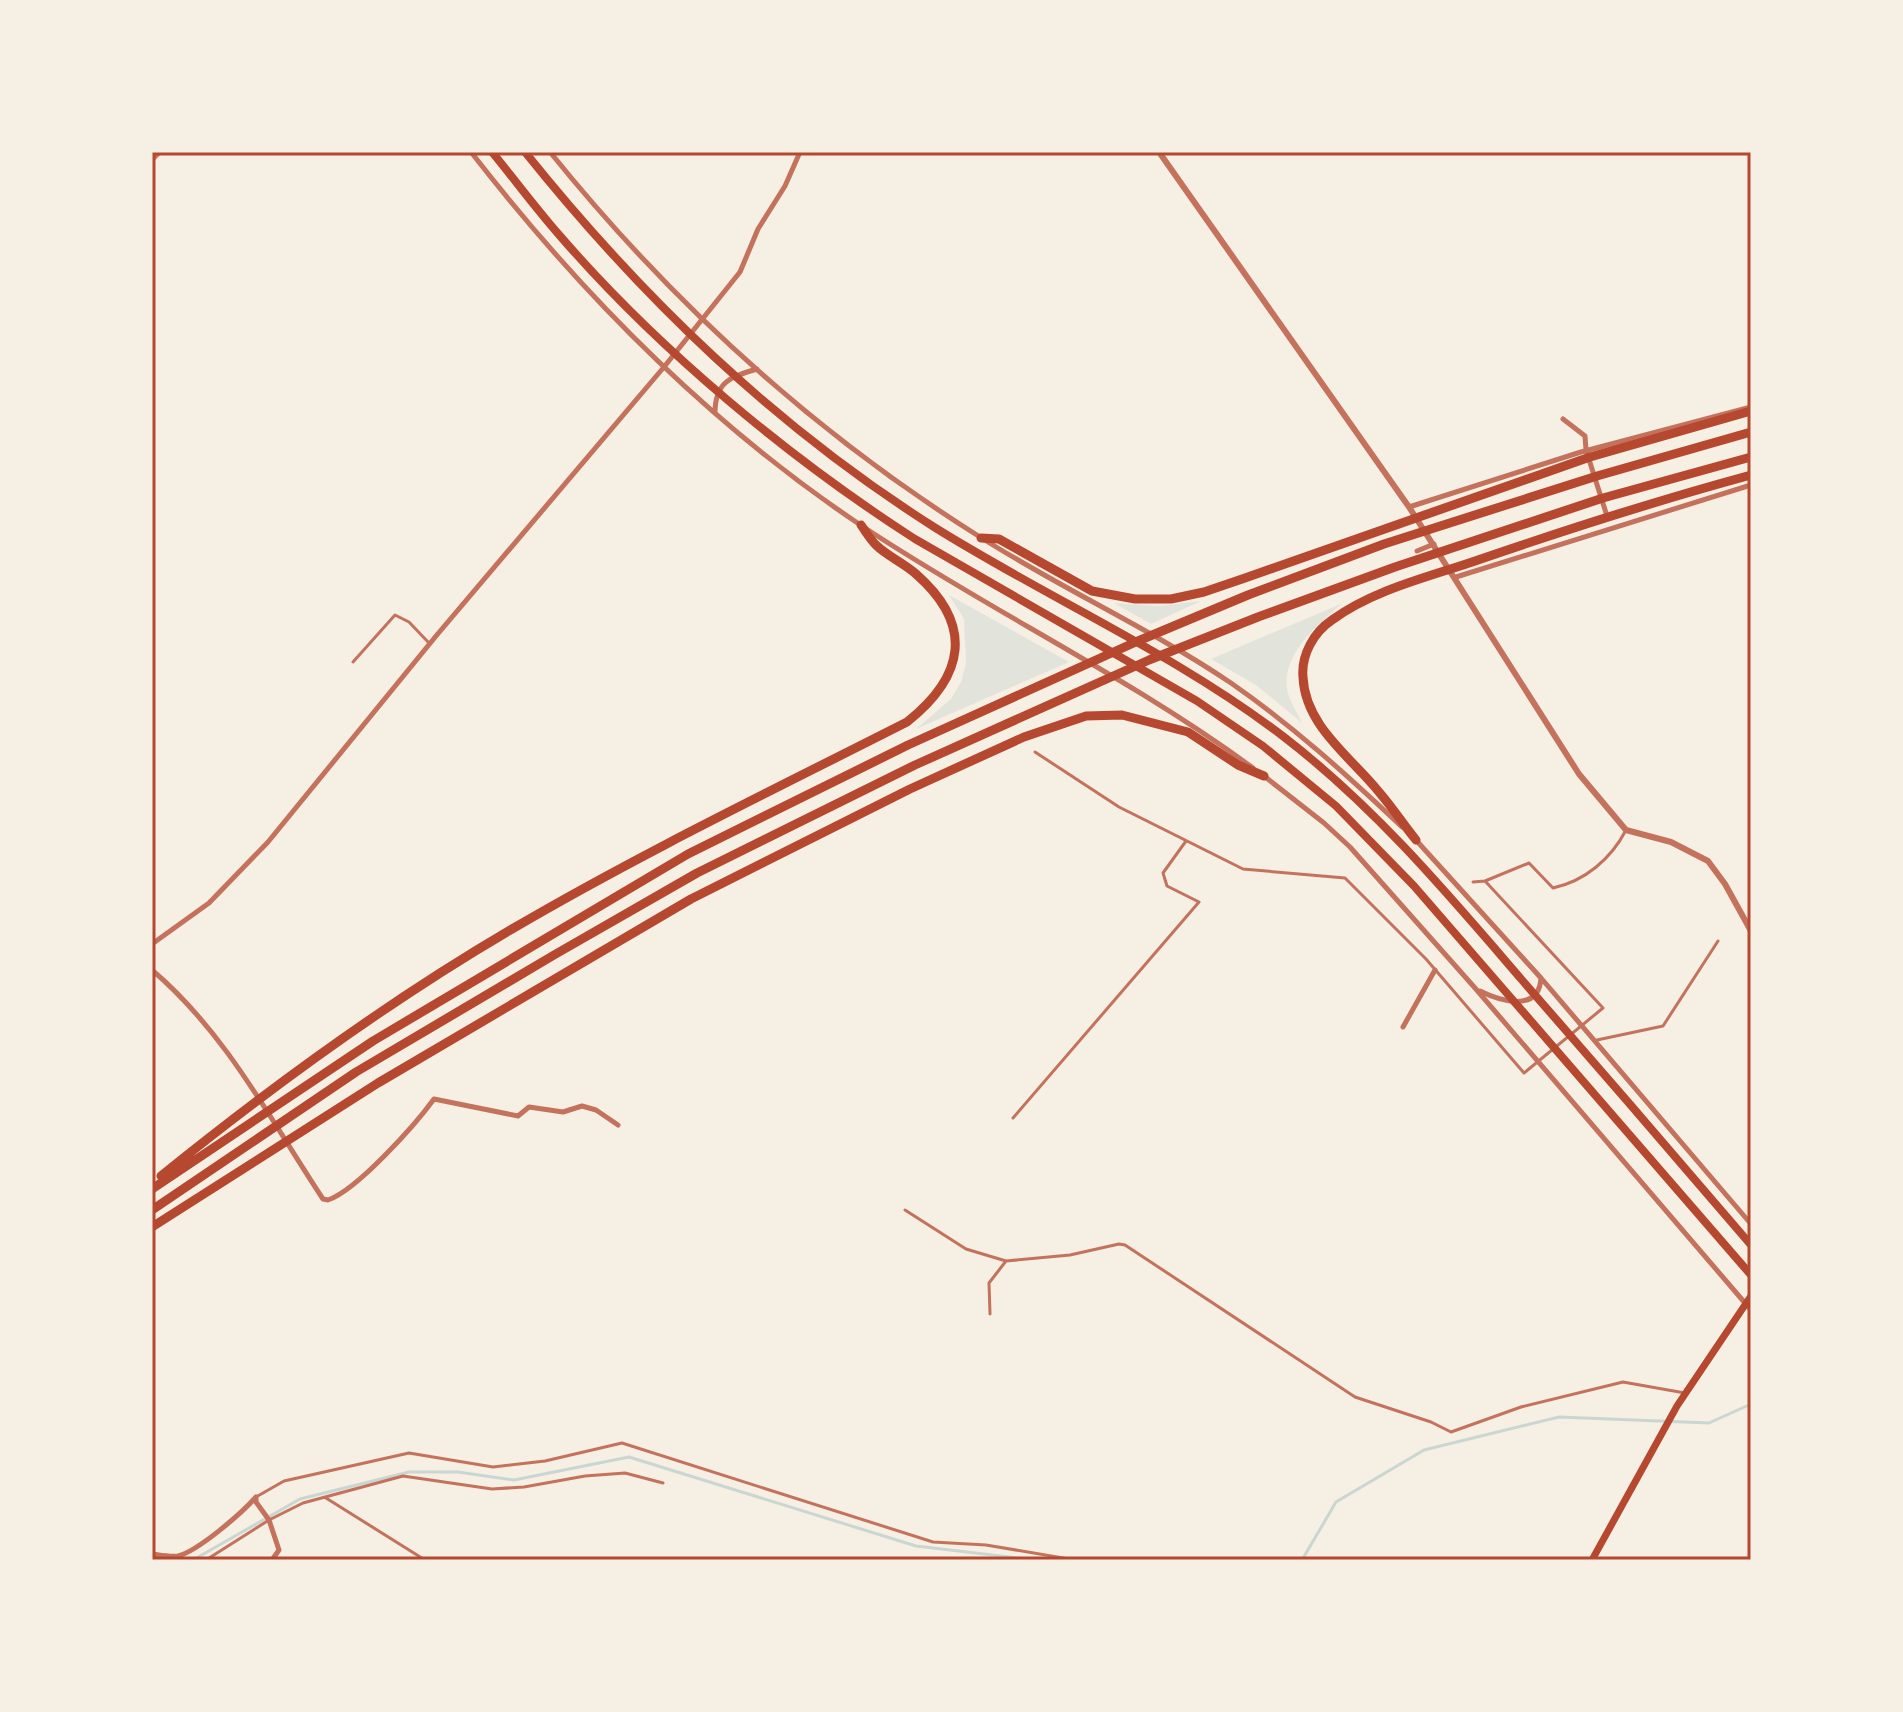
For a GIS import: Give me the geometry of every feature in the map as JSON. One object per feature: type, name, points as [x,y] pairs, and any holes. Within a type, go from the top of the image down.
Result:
[{"type":"highway","points":[[981,538],[999,539],[1092,591],[1135,599],[1171,599],[1204,592],[1590,457],[1751,409]]},
{"type":"highway","points":[[152,1186],[373,1041],[688,854],[908,745],[1138,641],[1370,549],[1597,476],[1751,432]]},
{"type":"highway","points":[[152,1210],[356,1072],[554,955],[697,873],[915,765],[1149,660],[1258,617],[1395,567],[1603,498],[1751,457]]},
{"type":"highway","points":[[1416,840],[1378,791],[1330,738],[1312,711],[1303,677],[1304,664],[1311,643],[1329,621],[1374,595],[1609,516],[1751,475]]},
{"type":"highway","points":[[152,1186],[208,1139],[335,1046],[511,930],[682,836],[907,722],[929,704],[947,681],[955,640],[951,618],[916,573],[877,546],[861,525]]},
{"type":"highway","points":[[152,1227],[419,1058],[691,899],[910,789],[1024,737],[1086,716],[1122,715],[1188,732],[1238,765],[1264,776]]},
{"type":"main road","points":[[492,152],[560,237],[598,277],[663,341],[765,431],[844,491],[915,539],[1230,722],[1336,806],[1414,886],[1751,1275]]},
{"type":"main road","points":[[525,152],[577,217],[643,290],[810,440],[956,540],[1208,684],[1286,739],[1371,812],[1432,875],[1751,1245]]},
{"type":"main road","points":[[1592,1560],[1677,1406],[1748,1299]]},
{"type":"street","points":[[152,159],[159,152]]},
{"type":"street","points":[[471,152],[548,248],[664,367],[733,431],[861,525],[1183,719],[1324,823],[1350,847],[1748,1299],[1751,1310]]},
{"type":"street","points":[[550,152],[655,274],[816,419],[981,538],[1228,681],[1323,752],[1416,840],[1541,978],[1751,1224]]},
{"type":"street","points":[[152,944],[209,903],[268,842],[430,643],[664,367],[740,272],[758,229],[785,186],[800,152]]},
{"type":"street","points":[[1159,152],[1434,544],[1579,774],[1626,830],[1671,842],[1708,861],[1725,884],[1751,931]]},
{"type":"street","points":[[715,413],[717,393],[724,383],[758,369]]},
{"type":"street","points":[[1409,507],[1586,450],[1751,409]]},
{"type":"street","points":[[1563,419],[1585,436],[1586,450],[1611,528]]},
{"type":"street","points":[[1456,577],[1751,485]]},
{"type":"street","points":[[1417,551],[1434,544]]},
{"type":"street","points":[[152,970],[191,1008],[246,1076],[323,1199],[328,1200],[369,1169],[415,1125],[434,1099],[518,1116],[529,1107],[563,1112],[582,1106],[596,1110],[618,1125]]},
{"type":"street","points":[[1403,1027],[1435,970]]},
{"type":"street","points":[[1475,988],[1498,1000],[1519,1003],[1534,995],[1541,978]]},
{"type":"street","points":[[152,1554],[180,1556],[214,1534],[256,1500],[269,1520],[279,1550],[272,1560]]},
{"type":"lane","points":[[353,662],[395,615],[409,622],[430,643]]},
{"type":"lane","points":[[1035,752],[1119,807],[1243,869],[1345,878],[1435,970],[1524,1073],[1603,1008],[1485,881]]},
{"type":"lane","points":[[1473,882],[1485,881],[1529,863],[1553,888],[1572,883],[1609,856],[1626,830]]},
{"type":"lane","points":[[1013,1118],[1199,902],[1167,886],[1163,873],[1186,841]]},
{"type":"lane","points":[[1594,1041],[1663,1026],[1718,941]]},
{"type":"lane","points":[[905,1210],[966,1249],[1006,1261],[1070,1255],[1125,1245],[1355,1397],[1431,1422],[1451,1432],[1521,1407],[1623,1382],[1685,1393]]},
{"type":"lane","points":[[990,1314],[989,1283],[1006,1261]]},
{"type":"lane","points":[[256,1500],[284,1481],[409,1453],[493,1467],[545,1461],[622,1443],[933,1542],[986,1545],[1075,1560]]},
{"type":"lane","points":[[206,1560],[269,1520],[303,1503],[403,1476],[492,1489],[625,1473],[663,1483]]},
{"type":"lane","points":[[326,1498],[425,1560]]},
{"type":"shaded area","points":[[949,595],[1069,662],[916,729],[951,699],[961,682],[966,663],[964,619]]},
{"type":"shaded area","points":[[1201,601],[1151,624],[1114,603],[1159,606]]},
{"type":"shaded area","points":[[1343,603],[1304,640],[1290,663],[1287,689],[1302,723],[1256,685],[1211,659]]},
{"type":"waterway","points":[[1302,1560],[1336,1502],[1424,1450],[1559,1417],[1709,1423],[1751,1404]]},
{"type":"waterway","points":[[193,1560],[300,1499],[409,1472],[458,1472],[514,1480],[629,1457],[916,1546],[1036,1560]]}]
